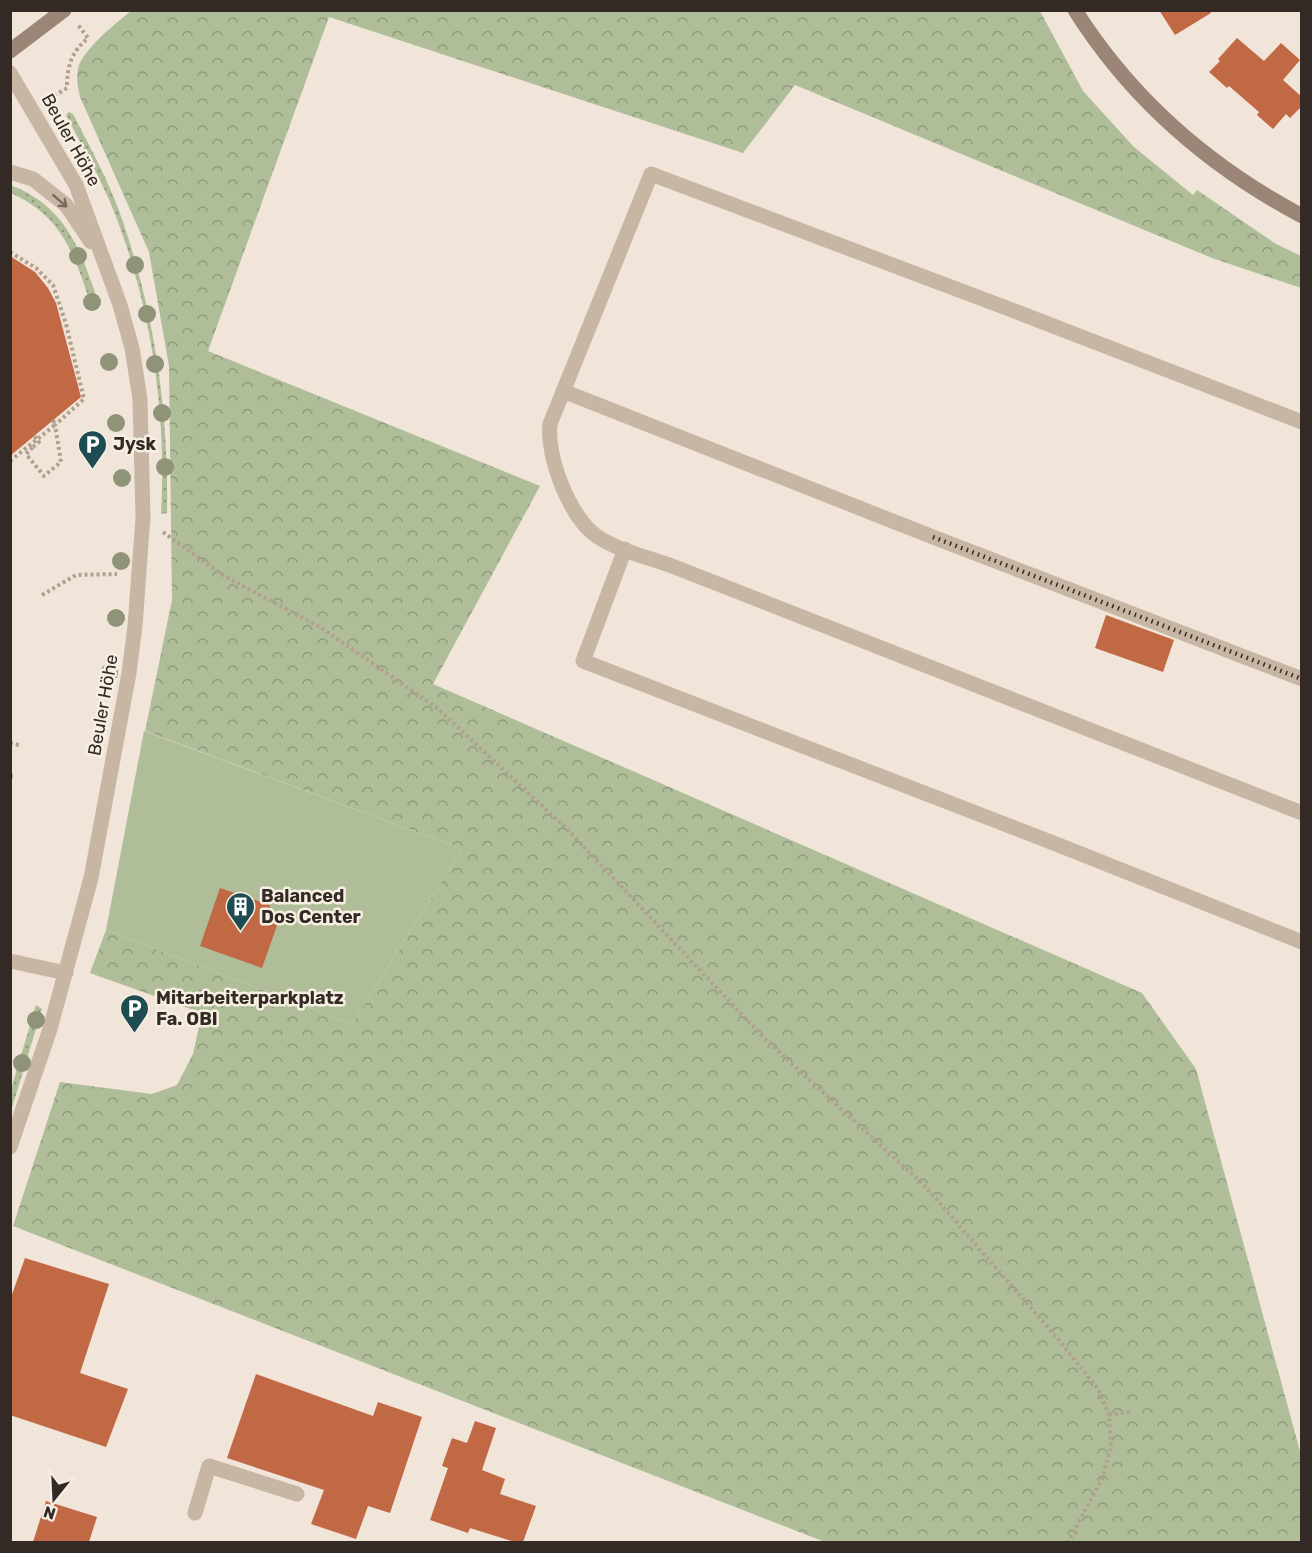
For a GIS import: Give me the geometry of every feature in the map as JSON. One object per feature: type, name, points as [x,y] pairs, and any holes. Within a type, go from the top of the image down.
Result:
[{"type":"main road","points":[[10,51],[64,10]]},
{"type":"main road","points":[[1075,10],[1108,57],[1132,86],[1187,140],[1248,185],[1302,216]]},
{"type":"street","name":"Beuler Höhe","points":[[10,74],[76,185],[105,262],[132,348],[140,399],[143,517],[138,602],[129,673],[91,878],[50,1029],[10,1147]]},
{"type":"street","name":"Beuler Höhe","points":[[10,172],[33,179],[66,205],[105,262]]},
{"type":"street","points":[[1302,422],[651,174],[563,391],[548,435],[555,470],[568,498],[586,527],[596,536],[1302,813]]},
{"type":"street","points":[[563,391],[1302,679]]},
{"type":"street","points":[[625,549],[583,661],[1302,942]]},
{"type":"street","points":[[10,961],[66,973]]},
{"type":"street","points":[[195,1513],[209,1466],[297,1494]]},
{"type":"path","points":[[32,108],[67,88],[69,64],[75,50],[88,38]]},
{"type":"path","points":[[10,252],[36,268],[53,285],[66,324],[84,399],[10,461]]},
{"type":"path","points":[[34,436],[39,442],[26,454],[44,476],[61,462],[54,422]]},
{"type":"path","points":[[143,517],[224,576],[320,627],[437,708],[567,829],[766,1040],[923,1184],[1091,1380],[1098,1389],[1109,1415],[1111,1448],[1102,1479],[1068,1542]]},
{"type":"path","points":[[42,595],[76,575],[104,574]]},
{"type":"path","points":[[10,743],[19,745]]},
{"type":"path","points":[[1109,1415],[1130,1412]]},
{"type":"green space","points":[[131,11],[1040,11],[1083,91],[1134,147],[1193,195],[1197,190],[1276,244],[1301,256],[1301,288],[1212,258],[795,85],[743,153],[329,17],[208,351],[540,486],[433,684],[1142,993],[1196,1069],[1301,1455],[1301,1542],[825,1542],[13,1226],[60,1082],[152,1094],[177,1085],[193,1054],[202,1013],[90,973],[106,930],[352,1024],[462,849],[145,731],[172,600],[169,366],[149,252],[80,97],[77,80],[78,69],[86,54],[100,37]]},
{"type":"green space","points":[[69,112],[73,114],[113,194],[144,293],[152,329],[162,402],[167,513],[161,514],[161,436],[154,359],[137,283],[113,209],[66,115]]},
{"type":"green space","points":[[10,185],[45,205],[58,218],[78,249],[99,304],[91,305],[72,253],[55,226],[43,213],[11,193]]},
{"type":"green space","points":[[144,731],[462,849],[352,1024],[106,930]]},
{"type":"green space","points":[[36,1005],[42,1009],[11,1111],[11,1089]]},
{"type":"building","points":[[1159,10],[1209,10],[1211,13],[1175,35]]},
{"type":"building","points":[[1237,38],[1264,61],[1281,43],[1300,60],[1283,80],[1302,97],[1302,106],[1290,118],[1286,114],[1273,129],[1257,115],[1259,112],[1209,72]]},
{"type":"building","points":[[10,256],[35,272],[56,303],[81,397],[10,456]]},
{"type":"building","points":[[1106,615],[1174,640],[1163,672],[1095,648]]},
{"type":"building","name":"Balanced Dos Center","points":[[220,888],[270,905],[269,914],[280,917],[262,968],[200,946]]},
{"type":"building","points":[[25,1258],[109,1284],[80,1373],[128,1389],[106,1447],[10,1415],[10,1300]]},
{"type":"building","points":[[256,1374],[373,1416],[378,1402],[422,1417],[390,1513],[368,1506],[356,1539],[311,1524],[324,1490],[227,1458]]},
{"type":"building","points":[[475,1421],[496,1428],[482,1470],[505,1479],[500,1494],[536,1506],[523,1542],[515,1542],[470,1528],[468,1533],[430,1520],[448,1468],[442,1466],[452,1438],[467,1443]]},
{"type":"building","points":[[46,1501],[97,1517],[89,1542],[33,1542]]},
{"type":"railway","points":[[933,537],[1302,679]]},
{"type":"place","name":"Jysk","points":[[92,470]]},
{"type":"place","name":"Balanced Dos Center","points":[[240,932]]},
{"type":"place","name":"Mitarbeiterparkplatz Fa. OBI","points":[[135,1034]]}]
